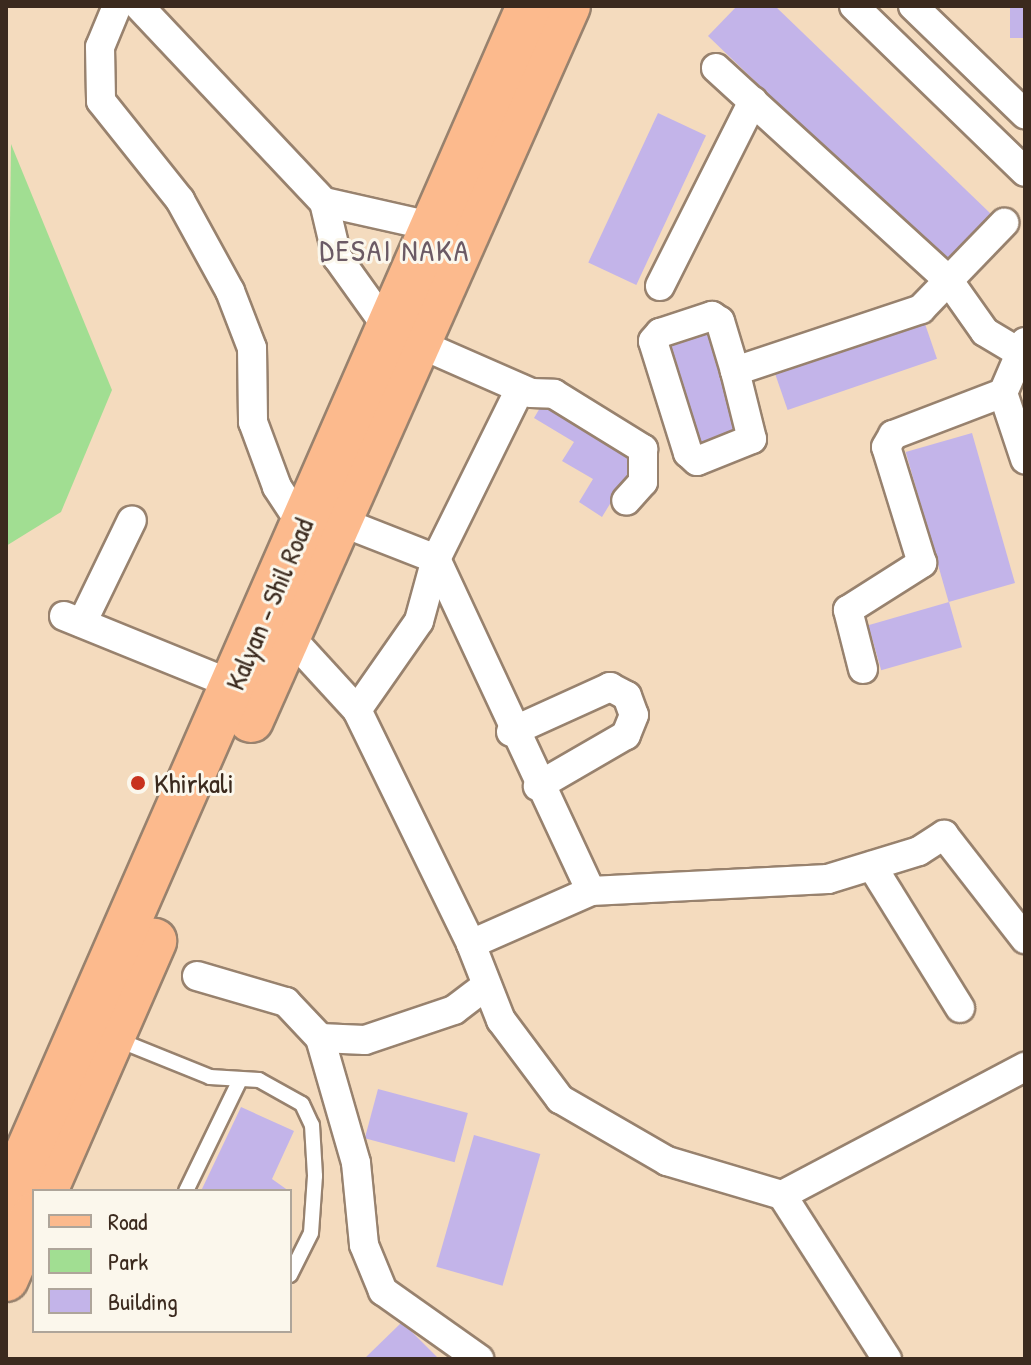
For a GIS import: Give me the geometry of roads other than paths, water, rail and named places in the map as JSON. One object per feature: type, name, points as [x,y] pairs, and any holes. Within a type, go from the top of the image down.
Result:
[{"type":"main road","name":"Kalyan - Shil Road","points":[[452,231],[529,6]]},
{"type":"main road","name":"Kalyan - Shil Road","points":[[46,1189],[112,1038],[275,623],[452,231],[568,6]]},
{"type":"main road","name":"Kalyan - Shil Road","points":[[6,1201],[234,685],[275,623]]},
{"type":"street","points":[[117,6],[100,47],[101,101],[180,200],[230,291],[252,348],[253,422],[277,487],[320,523],[436,559],[511,732],[591,891]]},
{"type":"street","points":[[139,6],[324,202],[337,257],[405,337],[520,389],[554,394],[643,449],[643,482],[626,501]]},
{"type":"street","points":[[854,6],[1025,172]]},
{"type":"street","points":[[913,6],[1025,114]]},
{"type":"street","points":[[716,68],[949,281],[968,315],[1022,347],[1003,393],[1025,459]]},
{"type":"street","points":[[660,286],[753,101]]},
{"type":"street","points":[[324,202],[452,231]]},
{"type":"street","points":[[735,371],[921,309],[1004,223]]},
{"type":"street","points":[[712,316],[720,321],[735,371],[752,439],[697,461],[688,453],[653,341],[712,316]]},
{"type":"street","points":[[357,710],[419,621],[436,559],[520,389]]},
{"type":"street","points":[[863,669],[848,610],[855,599],[922,563],[886,447],[893,435],[1003,393]]},
{"type":"street","points":[[132,520],[73,620],[234,685]]},
{"type":"street","points":[[275,623],[357,710],[471,944],[501,1020],[560,1099],[667,1161],[782,1195],[887,1359]]},
{"type":"street","points":[[511,732],[610,687],[627,696],[634,715],[626,735],[538,786]]},
{"type":"street","points":[[471,944],[591,891],[828,879],[872,866],[944,835],[1025,939]]},
{"type":"street","points":[[872,866],[960,1008]]},
{"type":"street","points":[[197,976],[286,1002],[320,1038],[356,1163],[364,1245],[383,1291],[479,1359]]},
{"type":"street","points":[[320,1038],[365,1040],[454,1010],[487,985]]},
{"type":"street","points":[[782,1195],[1025,1067]]},
{"type":"lane","points":[[112,1038],[239,1082],[259,1080],[302,1104],[312,1125],[311,1233],[292,1271]]},
{"type":"lane","points":[[187,1189],[239,1082]]},
{"type":"place","name":"Khirkali","points":[[138,783]]},
{"type":"district","name":"DESAI NAKA","points":[[395,250]]}]
